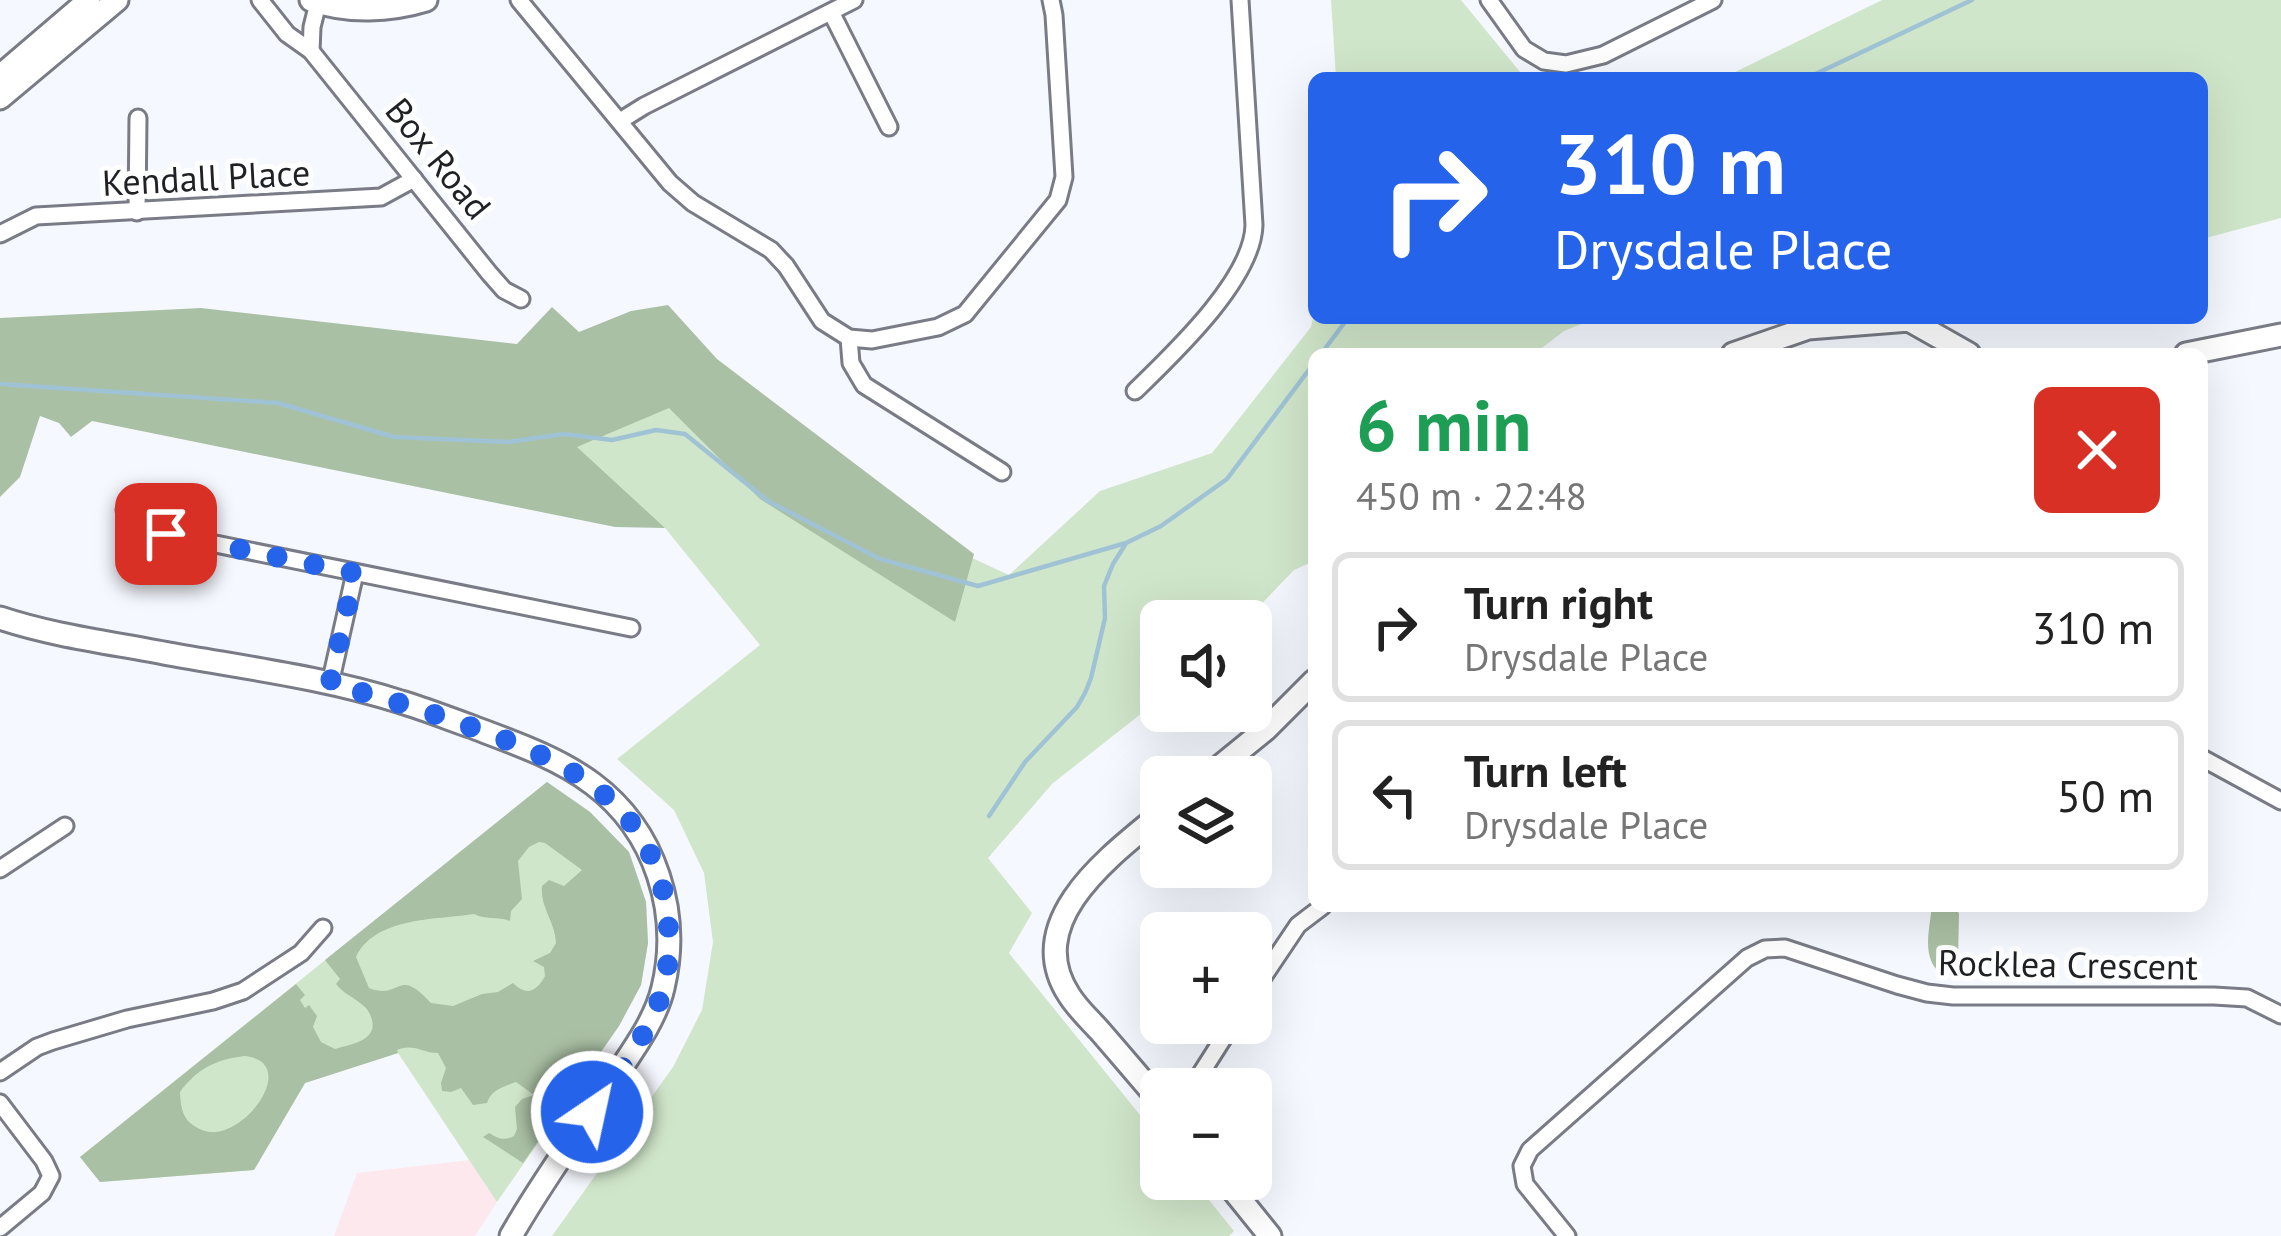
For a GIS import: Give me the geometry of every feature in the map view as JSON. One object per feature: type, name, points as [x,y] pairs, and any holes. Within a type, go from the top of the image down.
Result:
[{"type":"main road","points":[[0,76],[88,0]]},
{"type":"main road","points":[[0,98],[117,0]]},
{"type":"main road","points":[[315,2],[369,9],[426,0]]},
{"type":"main road","points":[[1750,348],[1808,328],[1858,324]]},
{"type":"main road","points":[[1916,324],[1959,348]]},
{"type":"main road","points":[[2208,350],[2281,335]]},
{"type":"main road","points":[[0,618],[330,684],[423,709],[523,746],[569,769],[593,784],[627,818],[662,883],[668,919],[663,991],[643,1034],[511,1236]]},
{"type":"main road","points":[[1233,756],[1308,687]]},
{"type":"main road","points":[[1140,832],[1072,900],[1054,942],[1057,973],[1070,996],[1140,1078]]},
{"type":"main road","points":[[1241,1200],[1270,1236]]},
{"type":"street","name":"Box Road","points":[[260,0],[287,34],[311,51],[489,273],[504,290],[521,299]]},
{"type":"street","points":[[519,0],[670,183],[693,203],[771,250],[822,321],[849,338],[872,340],[947,324],[965,314],[1058,200],[1064,177],[1051,0]]},
{"type":"street","points":[[620,121],[854,0]]},
{"type":"street","points":[[1135,391],[1190,334],[1236,277],[1251,250],[1254,225],[1240,0]]},
{"type":"street","points":[[1490,0],[1524,49],[1544,61],[1566,64],[1603,55],[1713,0]]},
{"type":"street","points":[[311,51],[315,2]]},
{"type":"street","points":[[831,12],[889,127]]},
{"type":"street","points":[[137,212],[138,118]]},
{"type":"street","name":"Kendall Place","points":[[0,234],[36,216],[381,196],[414,178]]},
{"type":"street","points":[[849,338],[851,362],[864,385],[1002,472]]},
{"type":"street","points":[[125,510],[166,534],[631,628]]},
{"type":"street","points":[[330,684],[355,573]]},
{"type":"street","points":[[2208,761],[2281,801]]},
{"type":"street","points":[[0,869],[65,826]]},
{"type":"street","points":[[1272,964],[1298,925],[1315,912]]},
{"type":"street","points":[[0,1072],[53,1041],[243,991],[301,953],[323,928]]},
{"type":"street","name":"Rocklea Crescent","points":[[1567,1236],[1526,1184],[1522,1166],[1530,1150],[1747,958],[1765,949],[1785,948],[1927,993],[2247,998],[2281,1015]]},
{"type":"street","points":[[0,1103],[50,1176],[36,1200],[0,1228]]},
{"type":"shaded area","points":[[470,1160],[497,1202],[475,1236],[334,1236],[357,1173]]},
{"type":"green space","points":[[1331,0],[1461,0],[1520,72],[1336,72]]},
{"type":"green space","points":[[1882,0],[2281,0],[2281,218],[2208,237],[2208,72],[1735,72]]},
{"type":"green space","points":[[668,305],[717,359],[974,554],[955,622],[760,499],[669,408],[577,447],[665,528],[615,527],[92,421],[71,437],[59,423],[40,416],[20,477],[0,497],[0,318],[201,308],[517,344],[552,307],[579,332],[631,311]]},
{"type":"green space","points":[[620,316],[773,466],[1009,575],[1100,491],[1212,453],[1312,324],[1581,324],[1542,348],[1308,348],[1308,564],[1294,570],[1265,600],[1140,600],[1140,715],[1052,784],[988,858],[1032,913],[1009,953],[1140,1115],[1140,1200],[1209,1200],[1234,1231],[1229,1236],[552,1236],[673,1067],[702,1010],[713,942],[704,873],[674,810],[617,759],[760,645],[665,528],[476,398]]},
{"type":"green space","points":[[547,782],[590,812],[629,852],[646,902],[648,943],[641,985],[619,1026],[497,1202],[398,1053],[305,1083],[254,1170],[100,1182],[80,1157]]},
{"type":"green space","points":[[547,782],[590,812],[629,852],[646,902],[648,943],[641,985],[619,1026],[523,1163],[483,1137],[489,1133],[502,1139],[514,1136],[515,1107],[534,1095],[516,1082],[495,1092],[487,1103],[473,1105],[461,1088],[442,1091],[446,1068],[438,1053],[408,1048],[305,1083],[254,1170],[100,1182],[80,1157],[296,984],[305,995],[300,1000],[305,1008],[309,1005],[317,1016],[313,1027],[321,1042],[335,1049],[367,1037],[373,1027],[369,1012],[336,984],[340,979],[325,960]],"holes":[[[539,842],[582,870],[564,886],[549,880],[542,886],[556,943],[550,953],[533,961],[544,967],[545,976],[535,988],[527,991],[513,983],[453,1006],[431,1003],[411,986],[369,988],[356,957],[365,944],[391,927],[474,914],[510,921],[511,911],[522,899],[518,861]],[[245,1056],[261,1062],[268,1073],[260,1102],[233,1126],[217,1132],[191,1123],[182,1110],[180,1092],[208,1066]]]},
{"type":"green space","points":[[1931,912],[1958,912],[1958,963],[1937,970],[1928,939]]},
{"type":"waterway","points":[[1820,72],[1972,0]]},
{"type":"waterway","points":[[1326,348],[1344,324]]},
{"type":"waterway","points":[[0,384],[278,403],[394,437],[509,442],[564,434],[612,440],[656,430],[685,434],[768,501],[880,559],[978,586],[1126,543],[1161,526],[1227,479],[1308,371]]},
{"type":"waterway","points":[[989,816],[1025,762],[1085,693],[1105,618],[1104,586],[1125,545]]},
{"type":"route","points":[[166,534],[355,573],[330,684],[402,702],[523,746],[593,784],[636,829],[662,883],[668,919],[663,991],[643,1034],[592,1112]]}]
